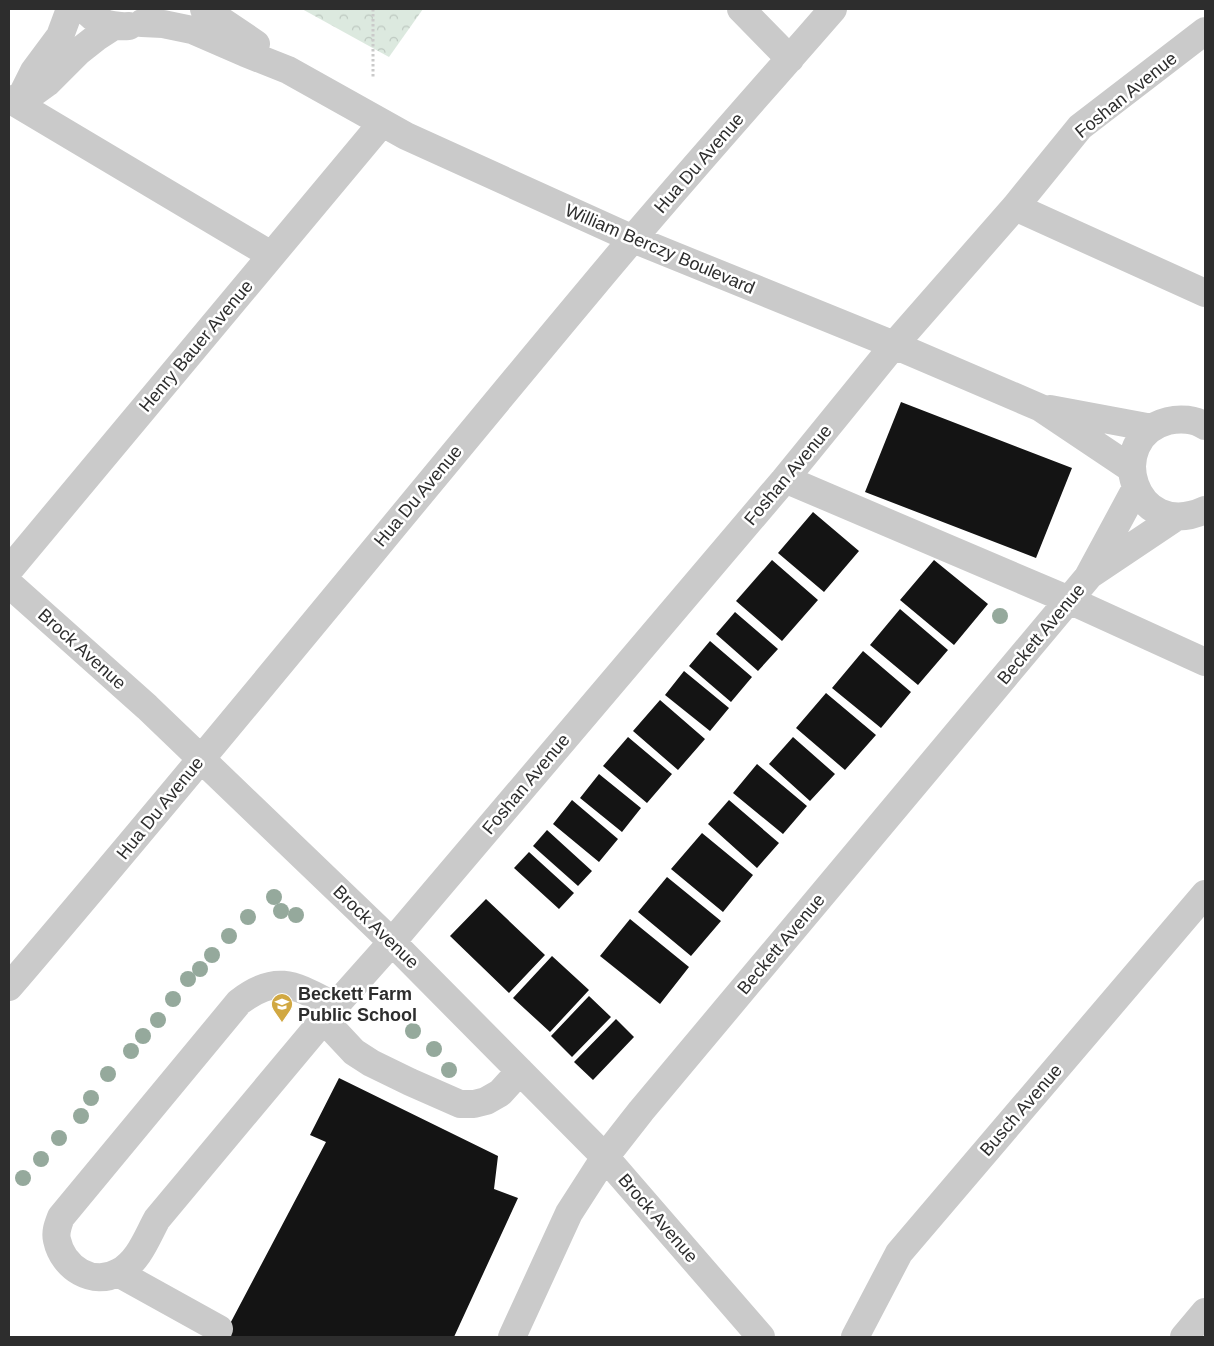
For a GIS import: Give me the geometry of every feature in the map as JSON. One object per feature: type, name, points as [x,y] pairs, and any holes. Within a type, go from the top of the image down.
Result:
[{"type":"street","points":[[12,106],[34,71],[60,36],[70,9]]},
{"type":"street","points":[[85,9],[101,22],[114,26]]},
{"type":"street","name":"William Berczy Boulevard","points":[[204,9],[258,45],[288,70]]},
{"type":"street","points":[[741,9],[790,59]]},
{"type":"street","name":"Hua Du Avenue","points":[[9,987],[124,853],[590,290],[833,9]]},
{"type":"street","name":"William Berczy Boulevard","points":[[114,26],[128,26],[151,16],[171,26],[192,30],[288,70],[406,136],[633,239],[1041,408],[1152,428]]},
{"type":"street","points":[[12,106],[47,83],[78,52],[114,26]]},
{"type":"street","name":"Foshan Avenue","points":[[118,1273],[130,1265],[157,1219],[785,479],[894,346],[1015,207],[1080,127],[1205,32]]},
{"type":"street","points":[[12,106],[271,256]]},
{"type":"street","name":"Henry Bauer Avenue","points":[[9,570],[382,123]]},
{"type":"street","points":[[1015,207],[1205,293]]},
{"type":"street","name":"William Berczy Boulevard","points":[[1041,408],[1134,479],[1143,500],[1152,508],[1164,514],[1176,516]]},
{"type":"street","points":[[1152,428],[1174,420],[1199,417]]},
{"type":"street","name":"Beckett Avenue","points":[[512,1337],[569,1213],[604,1157],[1088,577],[1134,479],[1133,457],[1137,446],[1143,436],[1152,428]]},
{"type":"street","points":[[785,479],[1069,600],[1205,662]]},
{"type":"street","points":[[1176,516],[1193,515],[1205,510]]},
{"type":"street","name":"Beckett Avenue","points":[[1088,577],[1176,516]]},
{"type":"street","name":"Brock Avenue","points":[[9,584],[147,707],[392,942],[604,1157],[761,1337]]},
{"type":"street","name":"Busch Avenue","points":[[854,1337],[899,1253],[1205,894]]},
{"type":"street","points":[[219,1328],[118,1273],[105,1277],[88,1276],[73,1269],[63,1254],[57,1240],[56,1230],[60,1217],[67,1208],[239,1002],[253,992],[271,985],[287,984],[309,993],[330,1013],[354,1052],[410,1082],[460,1104],[474,1104],[486,1101],[500,1093],[520,1071]]},
{"type":"street","points":[[1184,1337],[1205,1312]]},
{"type":"path","points":[[373,9],[373,77]]},
{"type":"green space","points":[[302,9],[423,9],[389,57]]},
{"type":"building","points":[[901,402],[1072,468],[1036,558],[865,492]]},
{"type":"building","points":[[813,512],[859,551],[824,592],[778,553]]},
{"type":"building","points":[[772,560],[818,600],[782,641],[736,601]]},
{"type":"building","points":[[934,560],[988,604],[954,645],[900,600]]},
{"type":"building","points":[[900,609],[948,650],[918,685],[870,645]]},
{"type":"building","points":[[735,612],[778,649],[758,671],[716,634]]},
{"type":"building","points":[[710,641],[752,677],[731,702],[689,666]]},
{"type":"building","points":[[863,651],[911,692],[881,728],[832,688]]},
{"type":"building","points":[[684,671],[729,708],[710,731],[665,695]]},
{"type":"building","points":[[826,693],[876,735],[845,770],[796,728]]},
{"type":"building","points":[[660,700],[705,739],[678,770],[633,731]]},
{"type":"building","points":[[628,737],[672,774],[647,803],[603,766]]},
{"type":"building","points":[[793,737],[835,774],[810,801],[769,764]]},
{"type":"building","points":[[757,764],[807,806],[783,834],[733,793]]},
{"type":"building","points":[[599,774],[641,808],[622,832],[580,798]]},
{"type":"building","points":[[572,800],[618,839],[599,862],[553,824]]},
{"type":"building","points":[[729,800],[779,843],[757,868],[708,824]]},
{"type":"building","points":[[547,830],[592,871],[578,886],[533,846]]},
{"type":"building","points":[[702,833],[753,875],[723,912],[671,869]]},
{"type":"building","points":[[529,852],[574,893],[559,909],[514,868]]},
{"type":"building","points":[[667,877],[721,921],[691,956],[638,912]]},
{"type":"building","points":[[486,899],[545,955],[509,993],[450,936]]},
{"type":"building","points":[[630,919],[689,967],[660,1004],[600,956]]},
{"type":"building","points":[[552,956],[589,990],[550,1032],[513,998]]},
{"type":"building","points":[[589,996],[611,1017],[572,1057],[551,1036]]},
{"type":"building","points":[[616,1019],[634,1037],[593,1080],[574,1062]]},
{"type":"building","points":[[339,1078],[498,1156],[494,1189],[518,1198],[454,1337],[223,1337],[326,1142],[310,1135]]},
{"type":"place","name":"Beckett Farm Public School","points":[[282,1023]]}]
